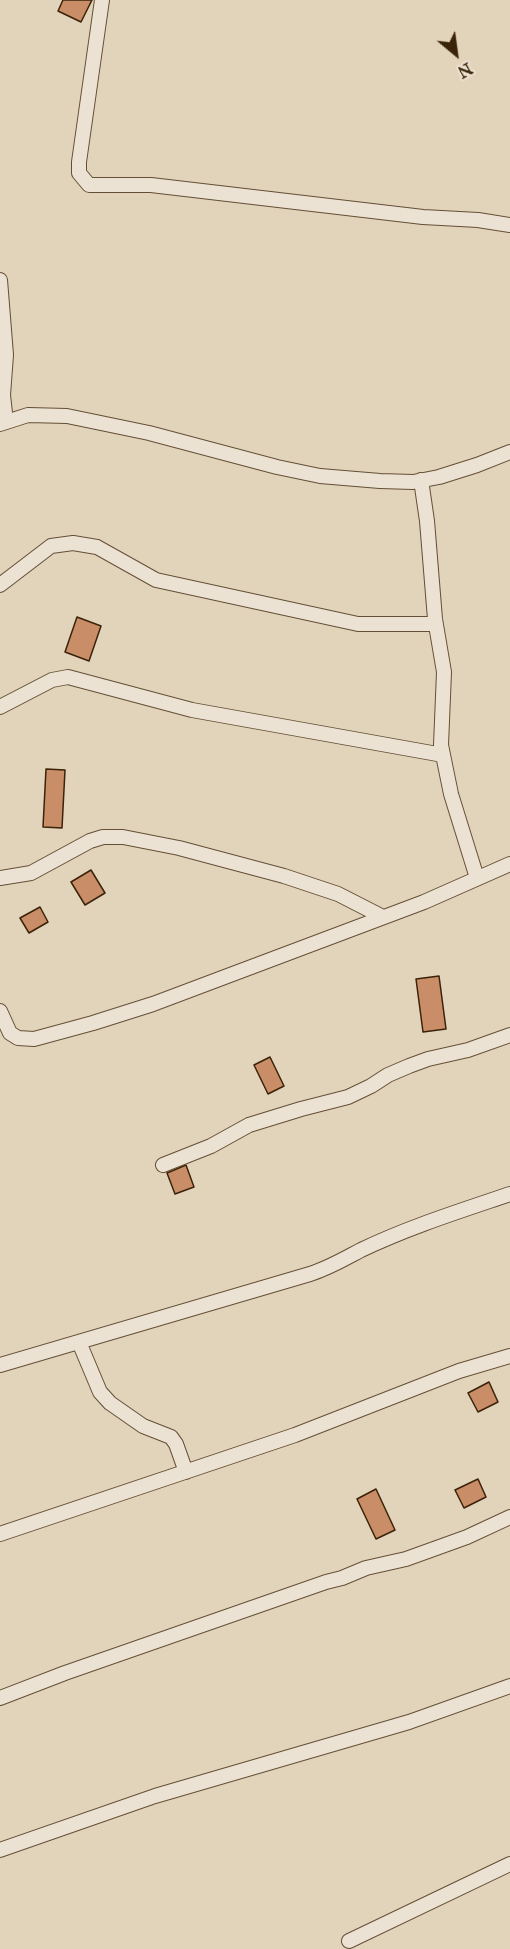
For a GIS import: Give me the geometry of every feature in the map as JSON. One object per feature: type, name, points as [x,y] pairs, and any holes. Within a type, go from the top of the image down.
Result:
[{"type":"street","points":[[102,0],[79,162],[79,173],[89,184],[151,185],[510,225]]},
{"type":"street","points":[[0,280],[6,355],[3,423],[28,415],[67,416],[149,432],[277,467],[320,476],[380,481],[413,482],[439,477],[510,452]]},
{"type":"street","points":[[421,480],[427,521],[435,624],[444,672],[441,745],[451,794],[477,878]]},
{"type":"street","points":[[0,585],[51,546],[73,543],[97,547],[156,580],[358,624],[435,624]]},
{"type":"street","points":[[0,707],[52,680],[68,677],[192,710],[443,755]]},
{"type":"street","points":[[0,878],[31,873],[90,841],[103,837],[123,837],[179,848],[284,876],[338,894],[383,917]]},
{"type":"street","points":[[0,1011],[10,1033],[18,1038],[34,1039],[153,1004],[455,889],[510,864]]},
{"type":"street","points":[[163,1165],[211,1146],[249,1125],[301,1108],[348,1097],[387,1075],[409,1066],[468,1050],[510,1035]]},
{"type":"street","points":[[0,1365],[331,1267],[361,1250],[446,1215],[510,1194]]},
{"type":"street","points":[[79,1342],[99,1392],[110,1403],[142,1426],[171,1437],[176,1444],[186,1472]]},
{"type":"street","points":[[0,1534],[325,1424],[459,1371],[510,1356]]},
{"type":"street","points":[[0,1698],[76,1669],[366,1568],[406,1558],[466,1537],[510,1517]]},
{"type":"street","points":[[0,1850],[155,1796],[409,1722],[510,1686]]},
{"type":"street","points":[[349,1941],[510,1864]]},
{"type":"building","points":[[63,0],[92,0],[81,22],[58,11]]},
{"type":"building","points":[[77,617],[101,626],[89,661],[65,652]]},
{"type":"building","points":[[46,769],[65,770],[62,828],[43,827]]},
{"type":"building","points":[[91,870],[105,893],[85,905],[71,882]]},
{"type":"building","points":[[40,907],[48,922],[29,933],[20,918]]},
{"type":"building","points":[[439,976],[446,1029],[423,1032],[416,979]]},
{"type":"building","points":[[270,1057],[284,1086],[268,1094],[254,1065]]},
{"type":"building","points":[[186,1165],[194,1187],[175,1194],[167,1173]]},
{"type":"building","points":[[489,1382],[498,1402],[478,1412],[468,1393]]},
{"type":"building","points":[[478,1479],[486,1497],[464,1508],[455,1490]]},
{"type":"building","points":[[376,1489],[395,1530],[376,1539],[357,1499]]}]
